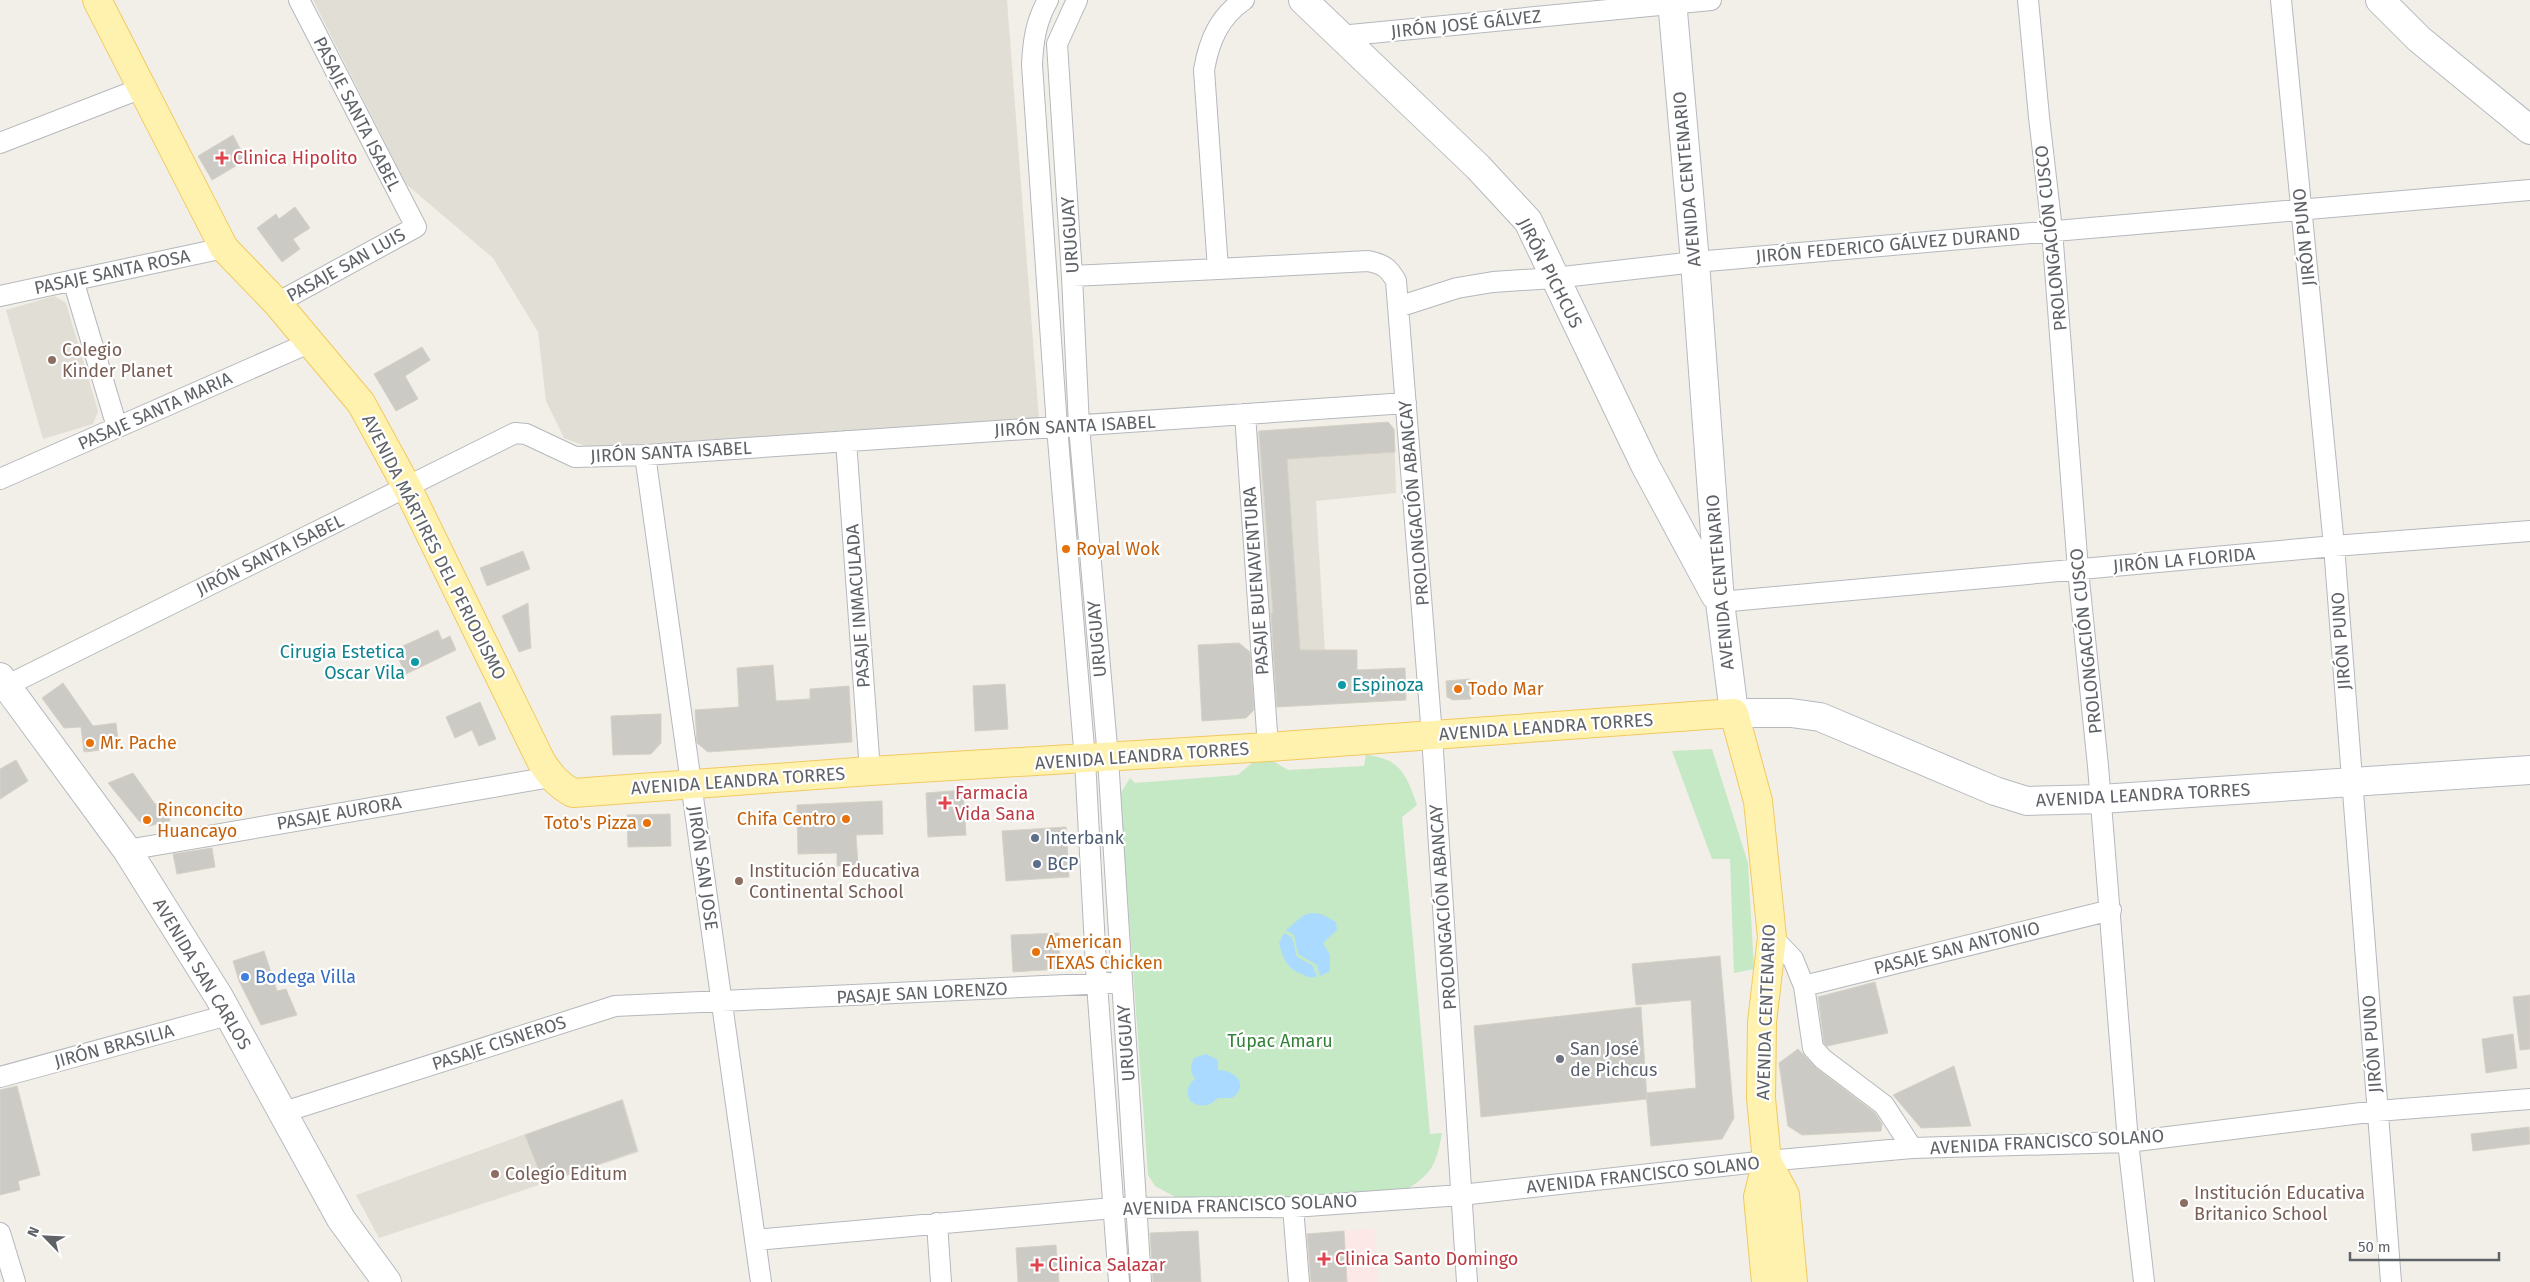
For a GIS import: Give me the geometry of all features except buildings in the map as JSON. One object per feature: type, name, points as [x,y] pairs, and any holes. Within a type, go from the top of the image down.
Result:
[{"type":"main road","name":"AVENIDA MÁRTIRES DEL PERIODISMO","points":[[96,0],[224,248],[277,303],[361,403],[407,487],[541,761],[551,777]]},
{"type":"main road","name":"AVENIDA LEANDRA TORRES","points":[[551,777],[562,787],[573,793],[870,771],[1268,748],[1734,713]]},
{"type":"main road","name":"AVENIDA CENTENARIO","points":[[1734,713],[1758,801],[1772,937],[1762,1022],[1761,1098],[1767,1161],[1758,1197],[1766,1282]]},
{"type":"main road","name":"AVENIDA CENTENARIO","points":[[1767,1161],[1785,1195],[1793,1282]]},
{"type":"street","name":"PASAJE SANTA ISABEL","points":[[298,0],[416,227]]},
{"type":"street","name":"URUGUAY","points":[[1048,0],[1039,16],[1033,42],[1032,65],[1057,427],[1121,983],[1141,1282]]},
{"type":"street","name":"URUGUAY","points":[[1077,0],[1057,44],[1072,276],[1096,759],[1097,984],[1119,1282]]},
{"type":"street","points":[[1218,269],[1204,70],[1208,46],[1218,26],[1232,8],[1244,0]]},
{"type":"street","name":"JIRÓN JOSÉ GÁLVEZ","points":[[1340,36],[1672,2],[1711,0]]},
{"type":"street","name":"PROLONGACIÓN CUSCO","points":[[2028,0],[2052,230],[2078,570],[2111,910],[2128,1142],[2144,1282]]},
{"type":"street","name":"JIRÓN PUNO","points":[[2281,0],[2334,546],[2391,1282]]},
{"type":"street","points":[[2380,0],[2419,39],[2530,130]]},
{"type":"street","name":"AVENIDA CENTENARIO","points":[[1672,2],[1695,262],[1720,602],[1734,713]]},
{"type":"street","name":"JIRÓN PICHCUS","points":[[1312,4],[1340,36],[1478,167],[1528,221],[1645,465],[1720,602]]},
{"type":"street","points":[[0,142],[142,88]]},
{"type":"street","name":"JIRÓN FEDERICO GÁLVEZ DURAND","points":[[1398,308],[1457,288],[1493,282],[1554,278],[1695,262],[2052,230],[2301,211],[2530,190]]},
{"type":"street","name":"PASAJE SAN LUIS","points":[[277,303],[416,227]]},
{"type":"street","name":"PASAJE SANTA ROSA","points":[[0,296],[224,248]]},
{"type":"street","name":"PROLONGACIÓN ABANCAY","points":[[1072,276],[1368,260],[1380,263],[1389,269],[1396,282],[1432,736],[1467,1282]]},
{"type":"street","points":[[73,280],[117,428]]},
{"type":"street","name":"PASAJE SANTA MARIA","points":[[0,478],[310,342]]},
{"type":"street","name":"JIRÓN SANTA ISABEL","points":[[2,684],[515,433],[534,437],[575,457],[645,455],[1406,403]]},
{"type":"street","name":"PASAJE BUENAVENTURA","points":[[1245,414],[1268,748]]},
{"type":"street","name":"PASAJE INMACULADA","points":[[846,441],[870,771]]},
{"type":"street","name":"JIRÓN SAN JOSE","points":[[645,455],[761,1282]]},
{"type":"street","name":"JIRÓN LA FLORIDA","points":[[1720,602],[2334,546],[2530,531]]},
{"type":"street","name":"AVENIDA SAN CARLOS","points":[[2,684],[127,850],[228,1014],[341,1219],[386,1282]]},
{"type":"street","name":"AVENIDA LEANDRA TORRES","points":[[1734,713],[1791,713],[1820,717],[1995,791],[2027,801],[2101,799],[2530,770]]},
{"type":"street","name":"PASAJE AURORA","points":[[127,850],[551,777]]},
{"type":"street","name":"PASAJE SAN ANTONIO","points":[[1804,986],[2111,910]]},
{"type":"street","points":[[1772,937],[1793,959],[1804,986],[1813,1048],[1823,1059],[1884,1104],[1912,1148]]},
{"type":"street","name":"PASAJE SAN LORENZO","points":[[722,1003],[1121,983]]},
{"type":"street","name":"PASAJE CISNEROS","points":[[281,1113],[615,1006],[722,1003]]},
{"type":"street","name":"JIRÓN BRASILIA","points":[[0,1077],[228,1014]]},
{"type":"street","name":"AVENIDA FRANCISCO SOLANO","points":[[756,1240],[1113,1208],[1293,1207],[1462,1194],[1767,1161],[1912,1148],[2128,1142],[2377,1111],[2530,1099]]},
{"type":"street","points":[[1293,1207],[1299,1282]]},
{"type":"street","points":[[937,1223],[941,1282]]},
{"type":"street","points":[[0,1233],[8,1272]]},
{"type":"shaded area","points":[[313,0],[1007,0],[1039,420],[588,447],[564,438],[546,401],[538,332],[493,258],[406,184]]},
{"type":"shaded area","name":"Colegio Kinder Planet","points":[[54,296],[66,303],[98,411],[93,424],[43,439],[6,310]]},
{"type":"shaded area","points":[[1388,422],[1394,429],[1396,493],[1316,501],[1328,703],[1272,707],[1253,432]]},
{"type":"shaded area","name":"Colegío Editum","points":[[623,1099],[639,1152],[379,1238],[356,1195]]},
{"type":"shaded area","points":[[1374,1228],[1378,1282],[1303,1282],[1300,1235]]},
{"type":"green space","points":[[1712,749],[1748,863],[1754,969],[1734,973],[1730,859],[1712,859],[1672,751]]},
{"type":"green space","name":"Túpac Amaru","points":[[1366,755],[1378,757],[1395,764],[1405,777],[1417,805],[1402,817],[1430,1134],[1442,1133],[1434,1164],[1425,1176],[1400,1194],[1181,1200],[1155,1186],[1148,1175],[1120,794],[1130,778],[1135,783],[1238,775],[1253,762],[1273,761],[1288,770],[1364,766]]},
{"type":"water","points":[[1312,913],[1321,914],[1336,922],[1337,930],[1323,943],[1330,955],[1330,971],[1320,976],[1317,965],[1298,954],[1294,935],[1286,930],[1304,915]]},
{"type":"water","points":[[1284,933],[1293,940],[1297,957],[1312,965],[1317,976],[1308,977],[1289,966],[1279,943]]},
{"type":"water","points":[[1206,1054],[1218,1060],[1218,1070],[1235,1075],[1240,1083],[1240,1088],[1232,1098],[1218,1098],[1208,1105],[1201,1106],[1190,1101],[1188,1091],[1190,1084],[1195,1079],[1191,1069],[1194,1058]]},
{"type":"place","name":"Clinica Hipolito","points":[[222,158]]},
{"type":"place","name":"Colegio Kinder Planet","points":[[52,360]]},
{"type":"place","name":"Royal Wok","points":[[1066,549]]},
{"type":"place","name":"Cirugia Estetica Oscar Vila","points":[[415,662]]},
{"type":"place","name":"Espinoza","points":[[1342,685]]},
{"type":"place","name":"Todo Mar","points":[[1458,689]]},
{"type":"place","name":"Mr. Pache","points":[[90,743]]},
{"type":"place","name":"Farmacia Vida Sana","points":[[945,803]]},
{"type":"place","name":"Chifa Centro","points":[[846,819]]},
{"type":"place","name":"Rinconcito Huancayo","points":[[147,820]]},
{"type":"place","name":"Toto's Pizza","points":[[647,823]]},
{"type":"place","name":"Interbank","points":[[1035,838]]},
{"type":"place","name":"BCP","points":[[1037,864]]},
{"type":"place","name":"Institución Educativa Continental School","points":[[739,881]]},
{"type":"place","name":"American TEXAS Chicken","points":[[1036,952]]},
{"type":"place","name":"Bodega Villa","points":[[245,977]]},
{"type":"place","name":"San José de Pichcus","points":[[1560,1059]]},
{"type":"place","name":"Colegío Editum","points":[[495,1174]]},
{"type":"place","name":"Institución Educativa Britanico School","points":[[2184,1203]]},
{"type":"place","name":"Clinica Santo Domingo","points":[[1324,1259]]},
{"type":"place","name":"Clinica Salazar","points":[[1037,1265]]}]
